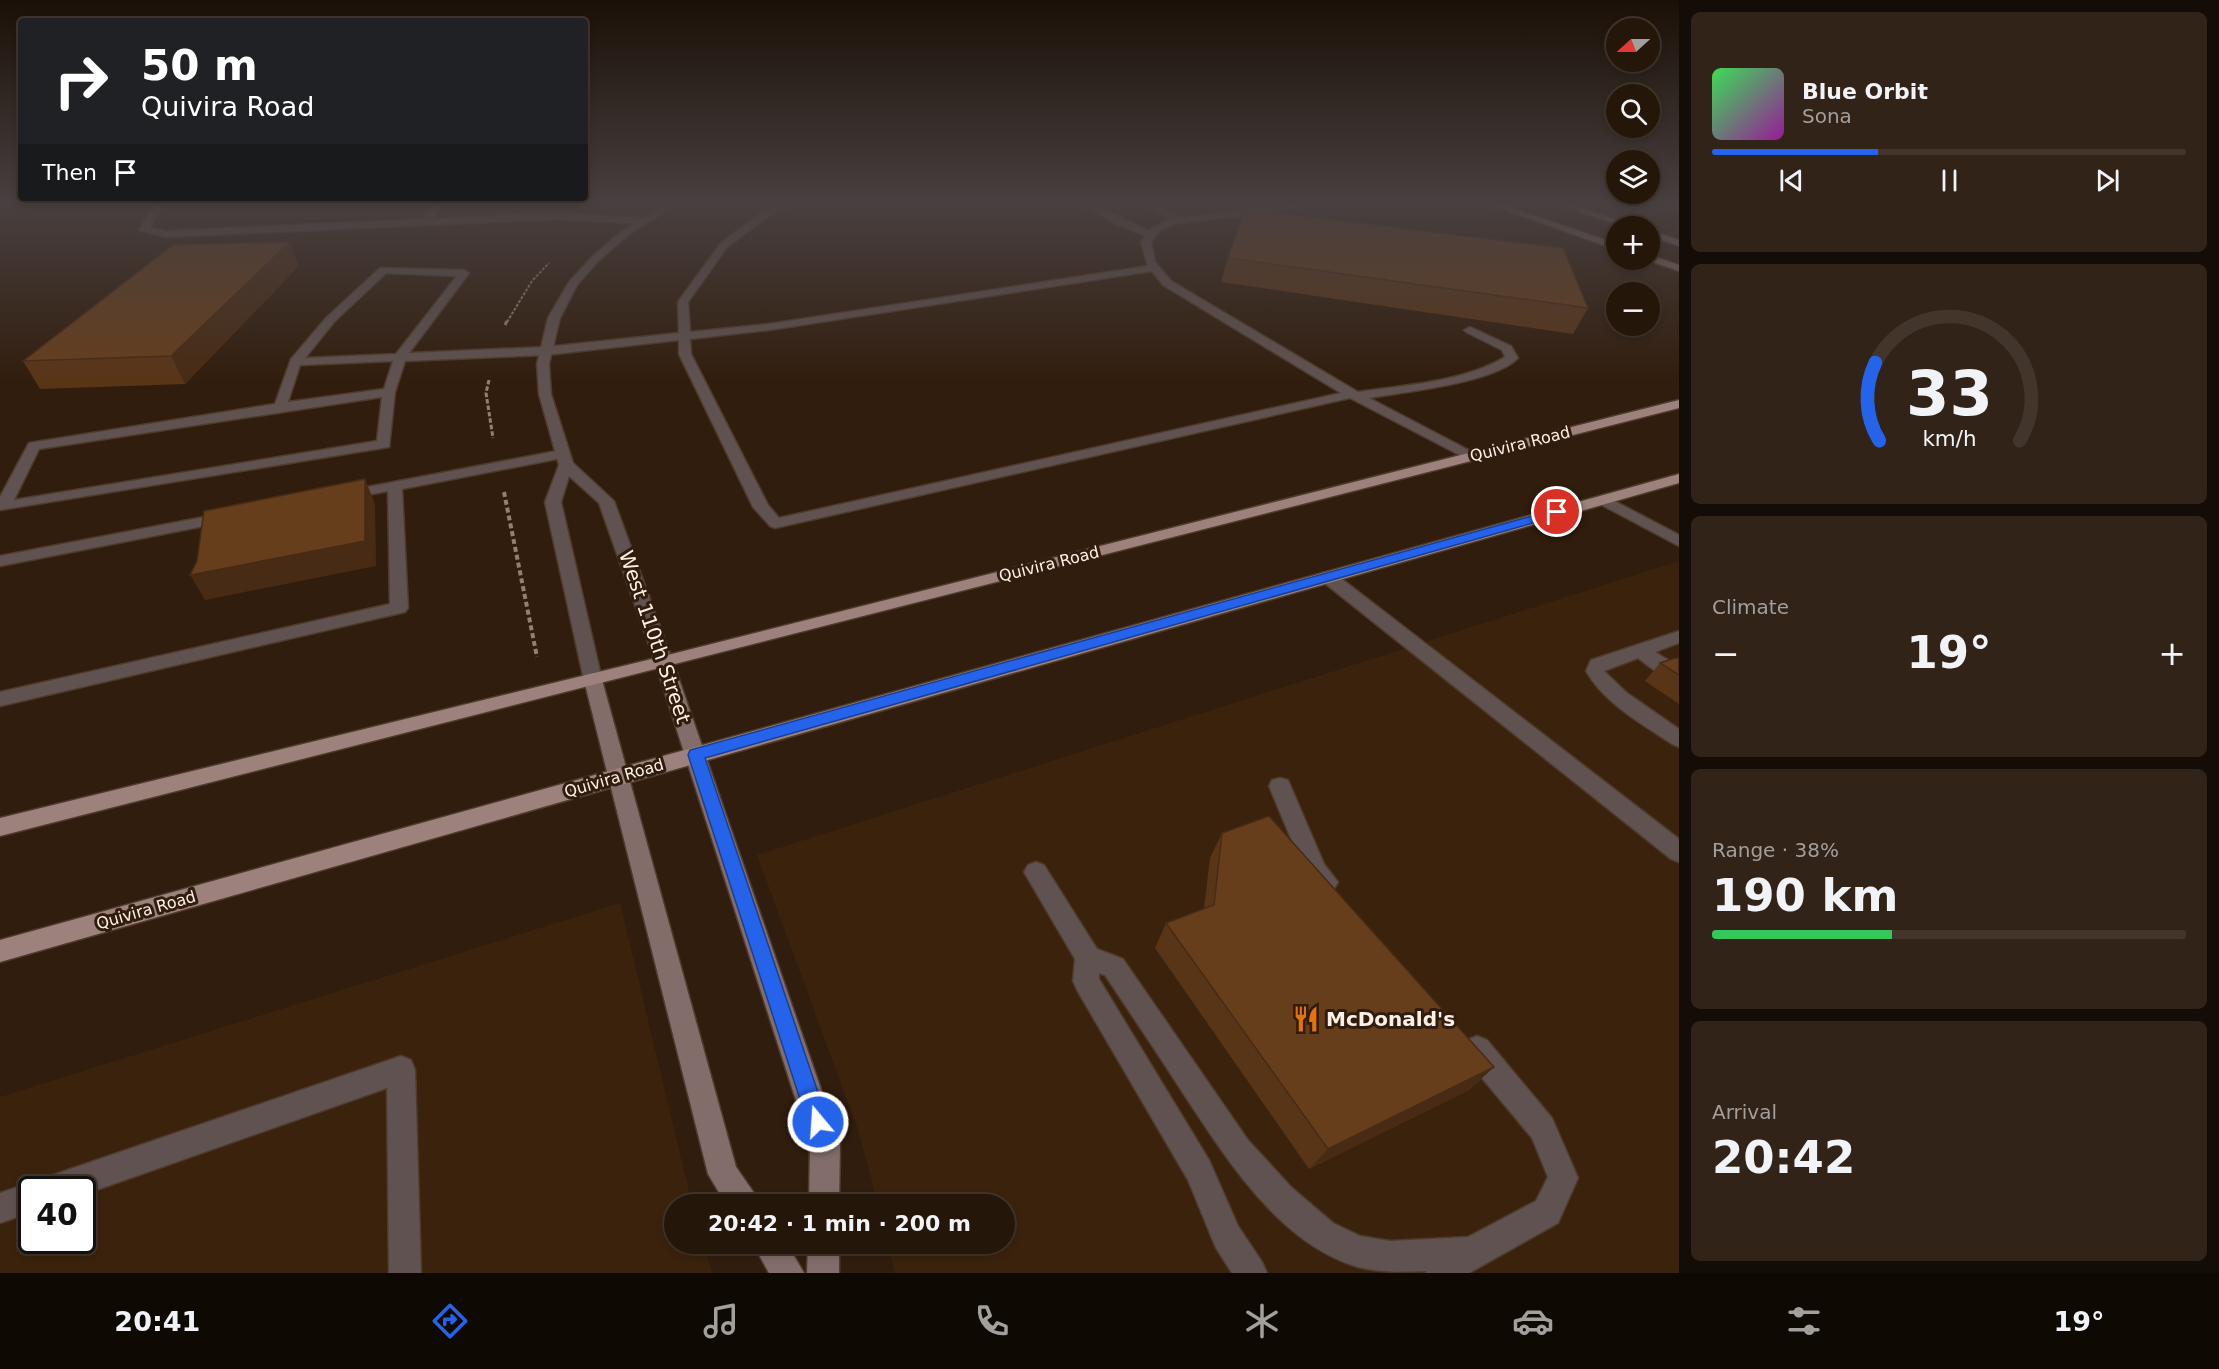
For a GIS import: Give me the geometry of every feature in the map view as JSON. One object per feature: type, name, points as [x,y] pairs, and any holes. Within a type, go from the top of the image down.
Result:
[{"type":"main road","name":"Quivira Road","points":[[0,827],[593,680],[1679,404]]},
{"type":"main road","name":"Quivira Road","points":[[0,951],[1679,478]]},
{"type":"street","points":[[591,263],[573,284],[554,318],[543,364],[545,394],[564,460],[554,502],[593,680],[723,1174],[736,1194]]},
{"type":"street","points":[[710,263],[683,302],[685,354],[760,507],[775,522],[1355,395],[1476,373],[1503,366],[1512,358],[1507,348],[1470,330]]},
{"type":"street","points":[[1151,263],[1167,283],[1355,395],[1471,457]]},
{"type":"street","points":[[296,362],[546,351],[769,327],[1154,268]]},
{"type":"street","points":[[280,407],[296,362],[330,320],[384,270],[464,273],[401,356],[388,392],[384,444],[3,506],[34,446],[388,392]]},
{"type":"street","points":[[326,499],[564,460]]},
{"type":"street","name":"West 110th Street","points":[[564,460],[606,501],[664,662],[825,1144],[824,1194]]},
{"type":"street","points":[[0,699],[399,608],[395,486]]},
{"type":"street","points":[[1603,500],[1679,541]]},
{"type":"street","points":[[0,561],[244,514]]},
{"type":"street","points":[[1328,577],[1679,852]]},
{"type":"street","points":[[1674,647],[1640,651],[1598,665],[1595,671],[1599,681],[1679,739]]},
{"type":"street","points":[[1640,651],[1674,647]]},
{"type":"street","points":[[1280,786],[1315,870],[1346,904]]},
{"type":"street","points":[[1035,872],[1088,957],[1086,981],[1199,1170],[1227,1237],[1251,1273]]},
{"type":"street","points":[[1088,957],[1114,967],[1238,1150],[1280,1198],[1322,1234],[1358,1251],[1390,1257],[1471,1253]]},
{"type":"street","points":[[1441,1273],[1471,1253],[1547,1212],[1563,1178],[1542,1128],[1462,1033]]},
{"type":"street","points":[[94,1176],[401,1070],[405,1273]]},
{"type":"street","points":[[0,1208],[18,1202]]},
{"type":"street","points":[[776,1254],[788,1273]]},
{"type":"street","points":[[824,1254],[824,1273]]},
{"type":"shaded area","points":[[1679,561],[1679,1273],[895,1273],[890,1254],[1015,1254],[1015,1194],[875,1194],[858,1130],[757,855]]},
{"type":"shaded area","points":[[620,903],[690,1194],[664,1194],[664,1254],[706,1254],[712,1273],[0,1273],[0,1097]]},
{"type":"building","points":[[149,263],[268,263],[171,356],[23,361]]},
{"type":"building","points":[[1267,263],[1569,263],[1588,308]]},
{"type":"building","points":[[365,479],[365,541],[190,575],[197,561],[204,511]]},
{"type":"building","points":[[1679,658],[1679,675],[1660,663]]},
{"type":"building","name":"McDonald's","points":[[1269,816],[1494,1067],[1328,1149],[1166,923],[1214,905],[1222,833]]},
{"type":"place","name":"McDonald's","points":[[1306,1019]]},
{"type":"route","points":[[818,1122],[696,755],[1557,512]]}]
